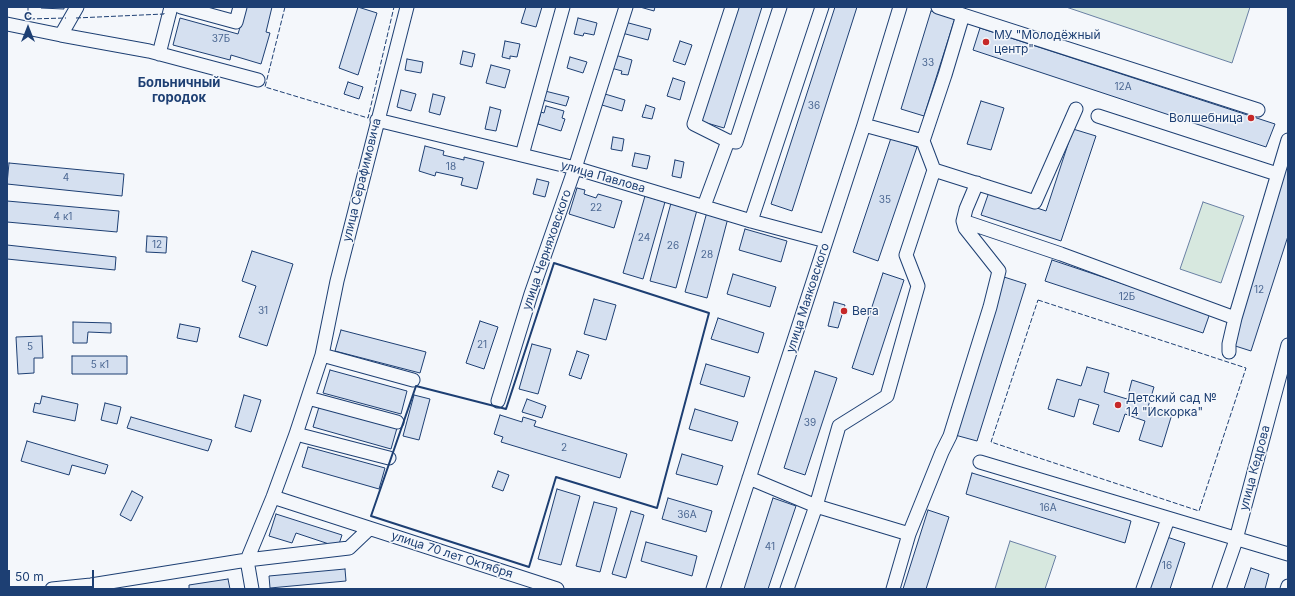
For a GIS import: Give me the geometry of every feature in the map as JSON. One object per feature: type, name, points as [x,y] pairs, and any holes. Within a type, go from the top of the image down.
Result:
[{"type":"street","points":[[61,35],[77,7]]},
{"type":"street","points":[[159,54],[172,7]]},
{"type":"street","points":[[181,7],[236,22],[240,7]]},
{"type":"street","name":"улица Серафимовича","points":[[247,560],[273,497],[322,355],[336,281],[407,7]]},
{"type":"street","points":[[522,155],[563,7]]},
{"type":"street","name":"улица Черняховского","points":[[498,402],[531,294],[575,168],[626,7]]},
{"type":"street","points":[[732,7],[694,124],[728,141],[736,142],[780,7]]},
{"type":"street","points":[[751,221],[822,7]]},
{"type":"street","name":"улица Маяковского","points":[[713,589],[864,125],[900,7]]},
{"type":"street","points":[[938,7],[1258,110]]},
{"type":"street","points":[[787,589],[816,506],[839,426],[888,396],[918,286],[906,254],[934,170],[923,141],[963,15]]},
{"type":"street","points":[[7,24],[159,54],[258,80]]},
{"type":"street","points":[[934,170],[1035,202],[1076,109]]},
{"type":"street","points":[[1098,116],[1277,174]]},
{"type":"street","name":"улица Павлова","points":[[377,120],[575,168],[751,221],[826,241]]},
{"type":"street","points":[[864,125],[923,141]]},
{"type":"street","points":[[1229,352],[1229,344],[1235,318],[1288,140]]},
{"type":"street","points":[[704,206],[728,141]]},
{"type":"street","points":[[894,589],[909,534],[942,452],[950,436],[990,307],[999,270],[965,228],[963,221],[966,209],[977,183]]},
{"type":"street","points":[[963,221],[1061,254],[1235,318]]},
{"type":"street","name":"улица Кедрова","points":[[1219,589],[1236,540],[1288,348]]},
{"type":"street","points":[[322,355],[414,380]]},
{"type":"street","points":[[308,398],[397,422]]},
{"type":"street","points":[[296,434],[389,458]]},
{"type":"street","points":[[980,462],[1236,540],[1288,554]]},
{"type":"street","points":[[749,478],[816,506],[909,534]]},
{"type":"street","name":"улица 70 лет Октября","points":[[273,497],[557,589]]},
{"type":"street","points":[[1143,589],[1168,519]]},
{"type":"street","points":[[52,589],[91,587],[247,560],[349,548],[369,529]]},
{"type":"street","points":[[247,560],[252,589]]},
{"type":"shaded area","points":[[1066,7],[1250,7],[1232,63]]},
{"type":"shaded area","points":[[1203,202],[1244,216],[1221,283],[1180,269]]},
{"type":"shaded area","points":[[1010,541],[1056,556],[1045,589],[995,589]]},
{"type":"building","points":[[64,7],[64,9],[41,8]]},
{"type":"building","points":[[246,7],[272,7],[266,32],[270,33],[261,64],[231,55],[230,60],[173,45],[180,18],[238,34]]},
{"type":"building","points":[[358,7],[377,13],[358,75],[339,68]]},
{"type":"building","points":[[526,7],[542,7],[536,27],[521,23]]},
{"type":"building","points":[[640,7],[655,7],[654,11]]},
{"type":"building","points":[[737,7],[762,7],[724,128],[700,121]]},
{"type":"building","points":[[835,7],[857,7],[792,211],[771,204]]},
{"type":"building","points":[[931,11],[955,18],[924,116],[901,109]]},
{"type":"building","points":[[578,18],[597,23],[594,35],[584,33],[583,36],[574,34]]},
{"type":"building","points":[[625,22],[651,29],[648,40],[622,33]]},
{"type":"building","points":[[980,28],[1275,124],[1266,147],[973,50]]},
{"type":"building","points":[[505,41],[520,44],[517,57],[510,56],[510,59],[502,57]]},
{"type":"building","points":[[680,41],[692,45],[685,65],[673,61]]},
{"type":"building","points":[[463,51],[475,54],[472,67],[460,64]]},
{"type":"building","points":[[615,55],[632,60],[628,75],[621,74],[622,71],[611,68]]},
{"type":"building","points":[[570,57],[587,62],[583,73],[567,68]]},
{"type":"building","points":[[407,59],[423,62],[421,73],[405,70]]},
{"type":"building","points":[[491,65],[510,70],[505,88],[486,83]]},
{"type":"building","points":[[673,78],[685,82],[680,100],[667,96]]},
{"type":"building","points":[[348,82],[363,87],[359,99],[344,94]]},
{"type":"building","points":[[401,90],[416,94],[411,111],[397,107]]},
{"type":"building","points":[[545,91],[569,97],[566,106],[543,100]]},
{"type":"building","points":[[433,94],[445,97],[440,115],[429,112]]},
{"type":"building","points":[[605,94],[625,100],[622,111],[602,105]]},
{"type":"building","points":[[981,101],[1004,108],[991,150],[967,144]]},
{"type":"building","points":[[646,105],[655,108],[652,119],[642,117]]},
{"type":"building","points":[[546,106],[564,111],[562,118],[565,119],[561,131],[538,124],[541,112],[544,113]]},
{"type":"building","points":[[490,107],[501,110],[496,131],[485,129]]},
{"type":"building","points":[[1073,129],[1096,136],[1061,241],[981,215],[989,192],[1046,211]]},
{"type":"building","points":[[613,137],[624,139],[622,151],[611,149]]},
{"type":"building","points":[[891,138],[917,147],[878,261],[853,252]]},
{"type":"building","points":[[425,146],[444,151],[443,155],[464,160],[464,157],[484,162],[477,189],[461,185],[463,178],[436,172],[435,176],[419,171]]},
{"type":"building","points":[[635,153],[650,156],[647,169],[632,166]]},
{"type":"building","points":[[675,160],[684,162],[681,178],[672,176]]},
{"type":"building","points":[[1288,162],[1288,236],[1251,351],[1229,344]]},
{"type":"building","points":[[9,163],[124,174],[122,196],[7,184]]},
{"type":"building","points":[[537,179],[549,182],[545,197],[533,194]]},
{"type":"building","points":[[577,188],[585,190],[584,194],[596,198],[598,194],[622,201],[614,228],[569,214]]},
{"type":"building","points":[[645,196],[665,202],[643,279],[623,273]]},
{"type":"building","points":[[7,201],[119,211],[117,232],[7,222]]},
{"type":"building","points":[[671,203],[697,210],[676,288],[650,281]]},
{"type":"building","points":[[707,212],[728,218],[707,298],[685,292]]},
{"type":"building","points":[[745,229],[787,241],[781,262],[739,250]]},
{"type":"building","points":[[147,236],[167,237],[166,253],[146,252]]},
{"type":"building","points":[[7,245],[116,257],[115,270],[7,259]]},
{"type":"building","points":[[252,251],[293,264],[267,346],[239,337],[256,286],[242,281]]},
{"type":"building","points":[[1052,260],[1210,313],[1203,333],[1045,281]]},
{"type":"building","points":[[883,273],[904,280],[873,375],[852,368]]},
{"type":"building","points":[[733,274],[776,287],[770,307],[727,294]]},
{"type":"building","points":[[1004,277],[1026,284],[977,441],[955,435]]},
{"type":"building","points":[[594,299],[616,305],[606,340],[584,334]]},
{"type":"building","points":[[834,302],[845,305],[838,328],[828,326]]},
{"type":"building","points":[[718,318],[764,333],[758,353],[711,339]]},
{"type":"building","points":[[480,321],[498,327],[484,369],[466,363]]},
{"type":"building","points":[[73,322],[111,323],[111,333],[88,332],[87,343],[73,343]]},
{"type":"building","points":[[180,324],[200,328],[197,342],[177,338]]},
{"type":"building","points":[[341,330],[426,352],[420,373],[335,351]]},
{"type":"building","points":[[42,336],[43,358],[34,358],[34,373],[18,374],[16,337]]},
{"type":"building","points":[[532,344],[551,349],[538,394],[519,389]]},
{"type":"building","points":[[577,351],[589,355],[581,379],[569,375]]},
{"type":"building","points":[[72,356],[127,356],[127,374],[72,374]]},
{"type":"building","points":[[706,364],[750,377],[744,397],[700,384]]},
{"type":"building","points":[[1087,367],[1109,373],[1104,392],[1127,399],[1132,380],[1154,387],[1148,407],[1172,414],[1162,447],[1139,440],[1145,421],[1125,414],[1119,432],[1093,424],[1099,405],[1079,399],[1074,417],[1048,409],[1057,379],[1081,386]]},
{"type":"building","points":[[330,370],[407,391],[401,414],[323,393]]},
{"type":"building","points":[[815,371],[837,378],[805,475],[784,468]]},
{"type":"building","points":[[244,395],[261,400],[251,432],[235,427]]},
{"type":"building","points":[[414,395],[430,399],[419,440],[403,436]]},
{"type":"building","points":[[42,396],[78,404],[75,421],[33,412],[35,403],[40,404]]},
{"type":"building","points":[[527,399],[546,406],[542,418],[522,412]]},
{"type":"building","points":[[105,403],[121,407],[117,424],[101,420]]},
{"type":"building","points":[[319,407],[397,428],[391,449],[313,427]]},
{"type":"building","points":[[695,409],[738,422],[732,441],[689,429]]},
{"type":"building","points":[[500,415],[522,422],[523,417],[536,421],[534,426],[627,454],[620,478],[501,442],[503,437],[494,434]]},
{"type":"building","points":[[131,417],[212,440],[208,451],[127,428]]},
{"type":"building","points":[[27,441],[108,465],[105,474],[72,465],[69,475],[21,461]]},
{"type":"building","points":[[308,447],[385,468],[379,489],[302,467]]},
{"type":"building","points":[[682,454],[723,466],[717,485],[676,474]]},
{"type":"building","points":[[498,471],[509,475],[503,491],[492,487]]},
{"type":"building","points":[[972,473],[1131,521],[1125,543],[966,494]]},
{"type":"building","points":[[557,489],[580,496],[561,565],[538,559]]},
{"type":"building","points":[[132,491],[143,497],[131,521],[120,515]]},
{"type":"building","points":[[668,498],[712,511],[706,532],[662,519]]},
{"type":"building","points":[[773,498],[796,506],[768,589],[744,589]]},
{"type":"building","points":[[594,502],[617,508],[600,572],[576,566]]},
{"type":"building","points":[[928,510],[949,517],[926,589],[903,589]]},
{"type":"building","points":[[631,511],[644,515],[626,578],[612,574]]},
{"type":"building","points":[[276,514],[342,535],[338,547],[296,533],[292,543],[269,536]]},
{"type":"building","points":[[1167,537],[1185,543],[1170,589],[1149,589]]},
{"type":"building","points":[[646,542],[697,556],[692,576],[641,561]]},
{"type":"building","points":[[1251,568],[1269,574],[1265,589],[1244,589]]},
{"type":"building","points":[[345,569],[346,581],[270,588],[269,576]]},
{"type":"building","points":[[228,579],[230,589],[189,589],[189,585]]},
{"type":"fence","points":[[28,7],[28,19],[66,18]]},
{"type":"fence","points":[[285,7],[265,87],[368,118],[394,7]]},
{"type":"fence","points":[[76,18],[164,13]]},
{"type":"fence","points":[[1038,300],[1246,368],[1199,511],[991,442],[1038,300]]},
{"type":"wall","points":[[554,263],[709,313],[657,508],[556,477],[529,567],[371,516],[416,386],[506,409],[554,263]]},
{"type":"place","name":"МУ \"Молодёжный центр\"","points":[[986,42]]},
{"type":"place","name":"Волшебница","points":[[1251,118]]},
{"type":"place","name":"Вега","points":[[844,311]]},
{"type":"place","name":"Детский сад № 14 \"Искорка\"","points":[[1118,405]]},
{"type":"district","name":"Больничный городок","points":[[179,90]]}]
